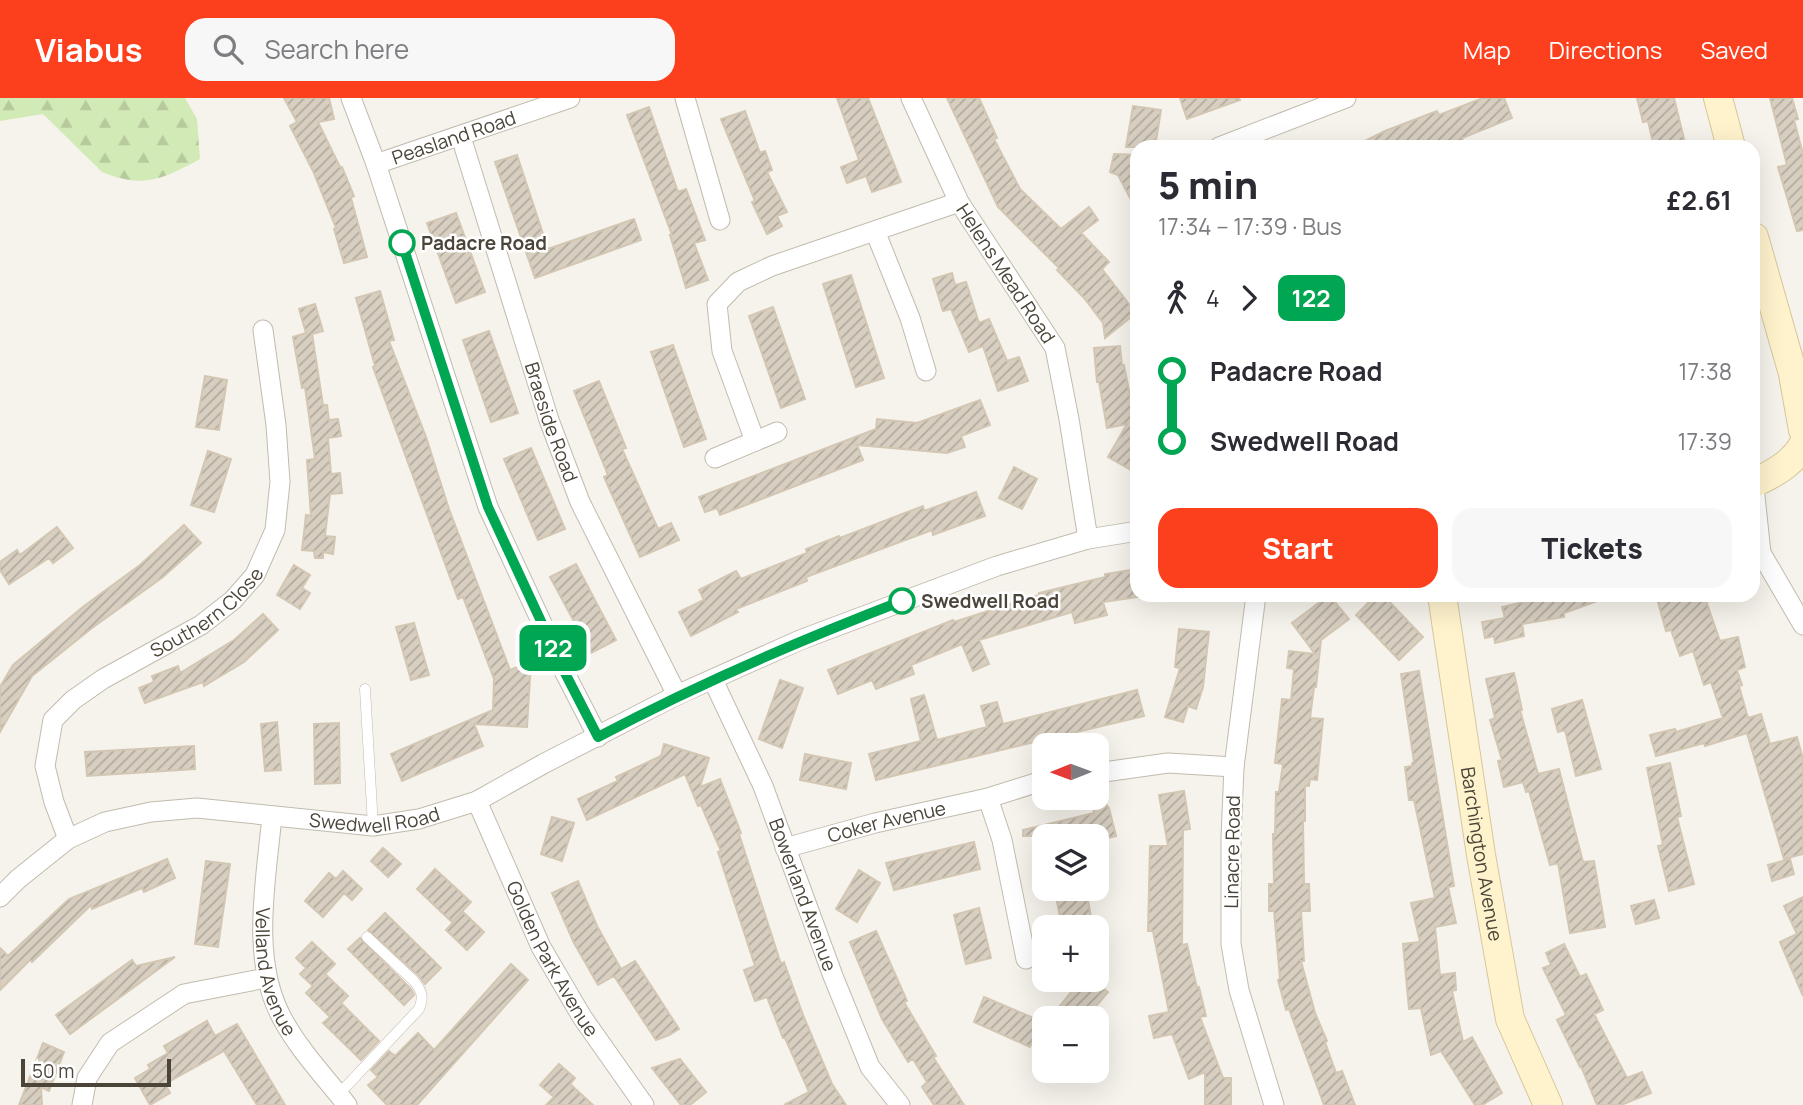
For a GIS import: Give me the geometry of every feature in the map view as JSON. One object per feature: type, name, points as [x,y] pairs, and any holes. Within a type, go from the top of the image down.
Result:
[{"type":"street","points":[[351,98],[376,164],[488,507],[565,673],[598,737]]},
{"type":"street","name":"Peasland Road","points":[[376,164],[570,98]]},
{"type":"street","points":[[685,98],[720,220]]},
{"type":"street","name":"Helens Mead Road","points":[[911,98],[958,202],[1055,348],[1088,539]]},
{"type":"street","points":[[1718,98],[1729,140]]},
{"type":"street","points":[[1236,140],[1337,99]]},
{"type":"street","name":"Braeside Road","points":[[461,136],[549,420],[580,502],[677,695]]},
{"type":"street","points":[[755,440],[722,351],[717,304],[738,282],[772,266],[958,202]]},
{"type":"street","points":[[875,231],[910,318],[926,371]]},
{"type":"street","points":[[1760,258],[1793,374],[1802,442],[1777,472],[1760,482]]},
{"type":"street","name":"Southern Close","points":[[68,839],[54,802],[46,766],[53,720],[73,700],[103,678],[201,625],[233,600],[255,575],[275,530],[280,482],[276,425],[263,330]]},
{"type":"street","points":[[715,458],[777,432]]},
{"type":"street","name":"Swedwell Road","points":[[0,897],[68,839],[105,822],[151,812],[197,808],[373,827],[419,819],[477,801],[677,695],[800,640],[997,566],[1088,539],[1130,532]]},
{"type":"street","points":[[1760,543],[1761,553],[1803,625]]},
{"type":"street","name":"Linacre Road","points":[[1255,602],[1234,767],[1231,944],[1239,990],[1274,1105]]},
{"type":"street","name":"Barchington Avenue","points":[[1443,602],[1480,855],[1510,1018],[1548,1105]]},
{"type":"street","name":"Bowerland Avenue","points":[[713,680],[763,786],[833,976],[870,1067],[900,1105]]},
{"type":"street","points":[[1110,771],[1168,763],[1234,767]]},
{"type":"street","name":"Coker Avenue","points":[[785,848],[875,823],[988,798],[1032,784]]},
{"type":"street","points":[[988,798],[1002,840],[1026,959]]},
{"type":"street","name":"Golden Park Avenue","points":[[477,801],[541,947],[582,1017],[644,1105]]},
{"type":"street","name":"Velland Avenue","points":[[272,817],[264,934],[266,978],[282,1018],[312,1062],[343,1100]]},
{"type":"street","points":[[82,1105],[87,1078],[110,1043],[184,994],[266,978]]},
{"type":"lane","points":[[365,689],[373,827]]},
{"type":"lane","points":[[343,1100],[419,1009],[423,999],[414,981],[367,937]]},
{"type":"green space","points":[[0,98],[185,98],[197,119],[200,159],[175,172],[153,179],[142,181],[117,177],[102,172],[43,114],[0,121]]},
{"type":"building","points":[[284,98],[329,98],[334,119],[318,122],[354,196],[351,198],[367,257],[344,263],[334,229],[336,228],[313,171],[290,126],[297,122]]},
{"type":"building","points":[[837,98],[868,98],[901,182],[872,192],[866,176],[847,183],[841,167],[859,160]]},
{"type":"building","points":[[947,98],[979,98],[997,138],[994,139],[1020,189],[1061,229],[1089,207],[1098,220],[1081,233],[1109,262],[1102,269],[1130,305],[1130,318],[1105,338],[1103,323],[1084,298],[1057,270],[1059,268],[998,207]]},
{"type":"building","points":[[1180,98],[1239,98],[1240,100],[1187,119]]},
{"type":"building","points":[[1483,98],[1504,98],[1512,118],[1463,140],[1367,140],[1437,111],[1439,115]]},
{"type":"building","points":[[1637,98],[1674,98],[1684,140],[1652,140],[1648,121],[1643,122]]},
{"type":"building","points":[[1770,98],[1792,98],[1798,119],[1794,120],[1803,154],[1803,230],[1797,231],[1778,167],[1787,165]]},
{"type":"building","points":[[1133,106],[1161,110],[1156,140],[1130,140],[1130,147],[1126,147]]},
{"type":"building","points":[[649,107],[678,192],[686,189],[705,240],[694,243],[708,280],[686,288],[672,235],[627,115]]},
{"type":"building","points":[[745,111],[760,153],[765,151],[772,170],[767,172],[787,212],[777,216],[782,226],[767,234],[721,119]]},
{"type":"building","points":[[1114,154],[1130,155],[1130,198],[1118,175],[1110,172]]},
{"type":"building","points":[[517,155],[548,249],[634,219],[641,240],[535,278],[495,162]]},
{"type":"building","points":[[456,213],[485,292],[456,303],[427,223]]},
{"type":"building","points":[[952,273],[955,285],[966,282],[979,323],[989,319],[1007,361],[1019,357],[1028,381],[998,391],[983,346],[969,352],[951,309],[943,311],[933,279]]},
{"type":"building","points":[[851,275],[884,378],[856,387],[823,284]]},
{"type":"building","points":[[380,291],[394,340],[389,341],[510,670],[531,662],[527,727],[474,724],[483,746],[402,781],[391,754],[493,710],[494,679],[463,597],[458,599],[373,367],[375,366],[356,298]]},
{"type":"building","points":[[315,304],[323,331],[312,334],[323,405],[327,405],[329,420],[338,419],[341,436],[328,438],[331,474],[340,473],[342,493],[330,494],[325,536],[335,537],[333,554],[323,552],[323,558],[315,558],[314,551],[302,550],[306,515],[311,516],[307,460],[315,459],[305,387],[302,388],[293,337],[306,333],[299,309]]},
{"type":"building","points":[[773,307],[805,399],[781,408],[749,316]]},
{"type":"building","points":[[489,331],[518,413],[491,422],[463,340]]},
{"type":"building","points":[[673,345],[706,439],[684,447],[651,352]]},
{"type":"building","points":[[1120,346],[1130,396],[1130,469],[1108,457],[1127,424],[1107,428],[1097,382],[1094,348]]},
{"type":"building","points":[[205,376],[227,380],[219,430],[196,427]]},
{"type":"building","points":[[599,381],[626,448],[622,449],[658,529],[671,523],[679,540],[640,557],[604,477],[608,475],[574,391]]},
{"type":"building","points":[[980,400],[990,425],[961,436],[965,447],[947,453],[857,445],[863,460],[720,515],[717,508],[705,512],[699,497],[876,429],[877,419],[917,423]]},
{"type":"building","points":[[531,448],[565,529],[538,540],[504,459]]},
{"type":"building","points":[[208,451],[231,459],[214,512],[191,505]]},
{"type":"building","points":[[1014,467],[1037,479],[1022,509],[999,498]]},
{"type":"building","points":[[976,492],[985,516],[933,535],[932,530],[806,577],[807,581],[736,609],[738,612],[691,636],[679,612],[704,600],[699,590],[736,571],[741,579],[807,553],[806,549],[839,536],[840,538],[923,506],[924,511]]},
{"type":"building","points":[[184,525],[201,543],[163,577],[92,628],[32,676],[0,732],[0,687],[13,665],[84,606],[140,565]]},
{"type":"building","points":[[57,527],[73,548],[53,563],[49,558],[9,584],[0,570],[0,562],[17,550],[20,555]]},
{"type":"building","points":[[576,564],[616,640],[591,653],[550,577]]},
{"type":"building","points":[[294,565],[310,575],[302,588],[310,593],[300,609],[277,595]]},
{"type":"building","points":[[1130,570],[1130,598],[1103,602],[1107,615],[1075,623],[1072,612],[979,640],[989,664],[973,671],[962,644],[911,665],[914,674],[876,689],[872,680],[838,694],[828,670],[953,620],[954,622],[1039,593],[1105,577],[1105,574]]},
{"type":"building","points":[[1320,602],[1335,602],[1349,619],[1321,640],[1314,687],[1310,718],[1323,719],[1317,780],[1310,779],[1309,786],[1305,786],[1304,884],[1309,884],[1310,911],[1301,911],[1304,961],[1301,961],[1315,1013],[1336,1073],[1342,1071],[1355,1105],[1324,1105],[1289,1009],[1286,1010],[1278,980],[1274,911],[1269,911],[1269,884],[1274,884],[1276,792],[1279,792],[1283,764],[1275,763],[1282,699],[1291,700],[1294,669],[1287,668],[1289,651],[1315,654],[1292,623]]},
{"type":"building","points":[[1369,602],[1390,602],[1423,637],[1399,660],[1356,615]]},
{"type":"building","points":[[1524,602],[1594,602],[1564,613],[1564,617],[1522,624],[1524,636],[1495,643],[1494,636],[1485,638],[1482,622],[1505,618],[1502,607]]},
{"type":"building","points":[[1658,602],[1706,602],[1720,641],[1738,637],[1745,667],[1737,670],[1748,718],[1761,714],[1770,744],[1797,737],[1803,759],[1803,854],[1784,859],[1747,733],[1705,746],[1704,743],[1656,756],[1650,735],[1675,729],[1676,732],[1723,718],[1711,682],[1704,685],[1693,651],[1680,656],[1671,630],[1666,631]]},
{"type":"building","points":[[263,614],[278,630],[244,662],[204,686],[203,682],[145,703],[139,688],[154,682],[152,676],[178,666],[180,673],[234,640]]},
{"type":"building","points":[[414,623],[429,675],[411,680],[396,627]]},
{"type":"building","points":[[1179,629],[1209,632],[1203,687],[1196,709],[1188,706],[1183,722],[1165,717],[1180,668],[1175,667]]},
{"type":"building","points":[[1419,671],[1454,886],[1448,887],[1456,923],[1435,927],[1440,975],[1455,973],[1456,990],[1452,991],[1463,1042],[1472,1037],[1502,1093],[1482,1105],[1475,1105],[1441,1051],[1431,1055],[1421,1008],[1409,1009],[1403,944],[1420,942],[1411,903],[1435,898],[1414,800],[1409,800],[1405,767],[1412,766],[1414,762],[1401,674]]},
{"type":"building","points":[[1514,673],[1520,710],[1538,774],[1559,769],[1583,862],[1594,861],[1605,927],[1570,933],[1558,863],[1550,865],[1529,791],[1526,792],[1523,782],[1504,787],[1498,761],[1502,760],[1490,720],[1495,718],[1486,679]]},
{"type":"building","points":[[780,680],[803,688],[782,748],[759,739]]},
{"type":"building","points":[[1137,690],[1144,716],[1073,733],[1032,733],[1032,743],[876,780],[869,754],[921,741],[911,699],[924,695],[937,740],[987,727],[981,706],[997,702],[1003,724]]},
{"type":"building","points":[[1582,700],[1601,769],[1576,776],[1565,730],[1558,732],[1552,709]]},
{"type":"building","points":[[277,722],[281,770],[265,771],[261,724]]},
{"type":"building","points":[[339,723],[340,783],[315,784],[314,724]]},
{"type":"building","points":[[664,744],[709,758],[700,787],[720,779],[741,833],[739,834],[781,964],[784,962],[832,1084],[846,1105],[784,1105],[809,1092],[767,997],[755,1001],[744,970],[755,966],[718,852],[721,851],[685,774],[587,820],[578,799],[618,781],[616,777],[661,756]]},
{"type":"building","points":[[194,746],[195,769],[87,776],[85,752]]},
{"type":"building","points":[[805,754],[851,763],[846,789],[800,780]]},
{"type":"building","points":[[1670,763],[1681,816],[1677,817],[1694,884],[1669,891],[1658,846],[1663,845],[1647,768]]},
{"type":"building","points":[[1184,791],[1190,829],[1183,830],[1182,945],[1187,944],[1197,988],[1199,987],[1206,1016],[1200,1017],[1223,1078],[1231,1078],[1231,1105],[1205,1105],[1205,1072],[1189,1079],[1172,1034],[1154,1038],[1149,1016],[1169,1012],[1153,931],[1148,931],[1150,846],[1168,846],[1159,795]]},
{"type":"building","points":[[1094,810],[1110,810],[1116,836],[1109,838],[1109,824],[1048,824],[1094,813]]},
{"type":"building","points":[[552,817],[574,823],[562,861],[541,854]]},
{"type":"building","points":[[1032,828],[1032,836],[1023,836],[1023,830]]},
{"type":"building","points":[[974,842],[980,869],[894,890],[886,863]]},
{"type":"building","points":[[383,848],[401,864],[388,877],[371,861]]},
{"type":"building","points":[[167,859],[175,878],[144,892],[142,888],[92,909],[91,905],[0,990],[0,948],[8,956],[69,899]]},
{"type":"building","points":[[1790,859],[1794,874],[1772,881],[1768,865]]},
{"type":"building","points":[[206,861],[230,864],[218,947],[195,944]]},
{"type":"building","points":[[435,869],[471,902],[452,922],[417,889]]},
{"type":"building","points":[[859,870],[880,883],[857,922],[836,909]]},
{"type":"building","points":[[343,871],[362,889],[352,900],[344,893],[323,917],[305,901],[329,873],[336,879]]},
{"type":"building","points":[[578,881],[597,926],[621,969],[635,961],[679,1029],[656,1040],[614,976],[598,985],[574,943],[552,893]]},
{"type":"building","points":[[1803,897],[1803,996],[1780,942],[1797,934],[1784,906]]},
{"type":"building","points":[[1654,900],[1659,918],[1636,924],[1631,906]]},
{"type":"building","points":[[1057,901],[1088,901],[1091,915],[1060,915]]},
{"type":"building","points":[[979,908],[991,958],[966,964],[954,915]]},
{"type":"building","points":[[463,912],[484,932],[467,950],[446,930]]},
{"type":"building","points":[[385,913],[441,968],[425,984],[368,930]]},
{"type":"building","points":[[876,931],[907,1001],[904,1002],[936,1056],[933,1057],[964,1105],[934,1105],[922,1087],[927,1082],[913,1059],[908,1062],[882,1019],[850,942]]},
{"type":"building","points":[[360,938],[411,989],[414,995],[404,1005],[348,949]]},
{"type":"building","points":[[312,942],[335,964],[325,974],[348,996],[341,1003],[379,1041],[361,1060],[323,1023],[330,1017],[306,993],[313,986],[300,974],[306,968],[296,958]]},
{"type":"building","points":[[1564,944],[1580,977],[1586,974],[1603,1010],[1594,1014],[1627,1078],[1642,1072],[1651,1093],[1621,1105],[1597,1105],[1581,1066],[1557,1020],[1566,1015],[1543,968],[1551,965],[1546,953]]},
{"type":"building","points":[[175,957],[70,1034],[56,1015],[132,960],[136,966]]},
{"type":"building","points":[[511,964],[528,980],[417,1105],[387,1105],[368,1085],[378,1077],[371,1070],[389,1051],[395,1056],[418,1033],[434,1050]]},
{"type":"building","points":[[1071,992],[1108,992],[1096,1006],[1060,1006]]},
{"type":"building","points":[[984,997],[1032,1017],[1032,1042],[1030,1047],[974,1022]]},
{"type":"building","points":[[207,1021],[215,1036],[237,1024],[285,1105],[257,1105],[224,1051],[165,1084],[170,1093],[150,1105],[135,1078],[150,1069],[148,1065],[168,1053],[164,1046]]},
{"type":"building","points":[[43,1043],[64,1052],[49,1091],[41,1087],[42,1105],[19,1105]]},
{"type":"building","points":[[680,1059],[706,1092],[690,1105],[681,1105],[652,1068]]},
{"type":"building","points":[[559,1064],[575,1078],[570,1084],[593,1105],[546,1105],[554,1097],[540,1085]]},
{"type":"bus line","name":"122","points":[[402,243],[488,507],[565,673],[598,737],[677,695],[800,640],[902,601]]},
{"type":"place","name":"Padacre Road","points":[[402,243]]},
{"type":"place","name":"Swedwell Road","points":[[902,601]]}]
